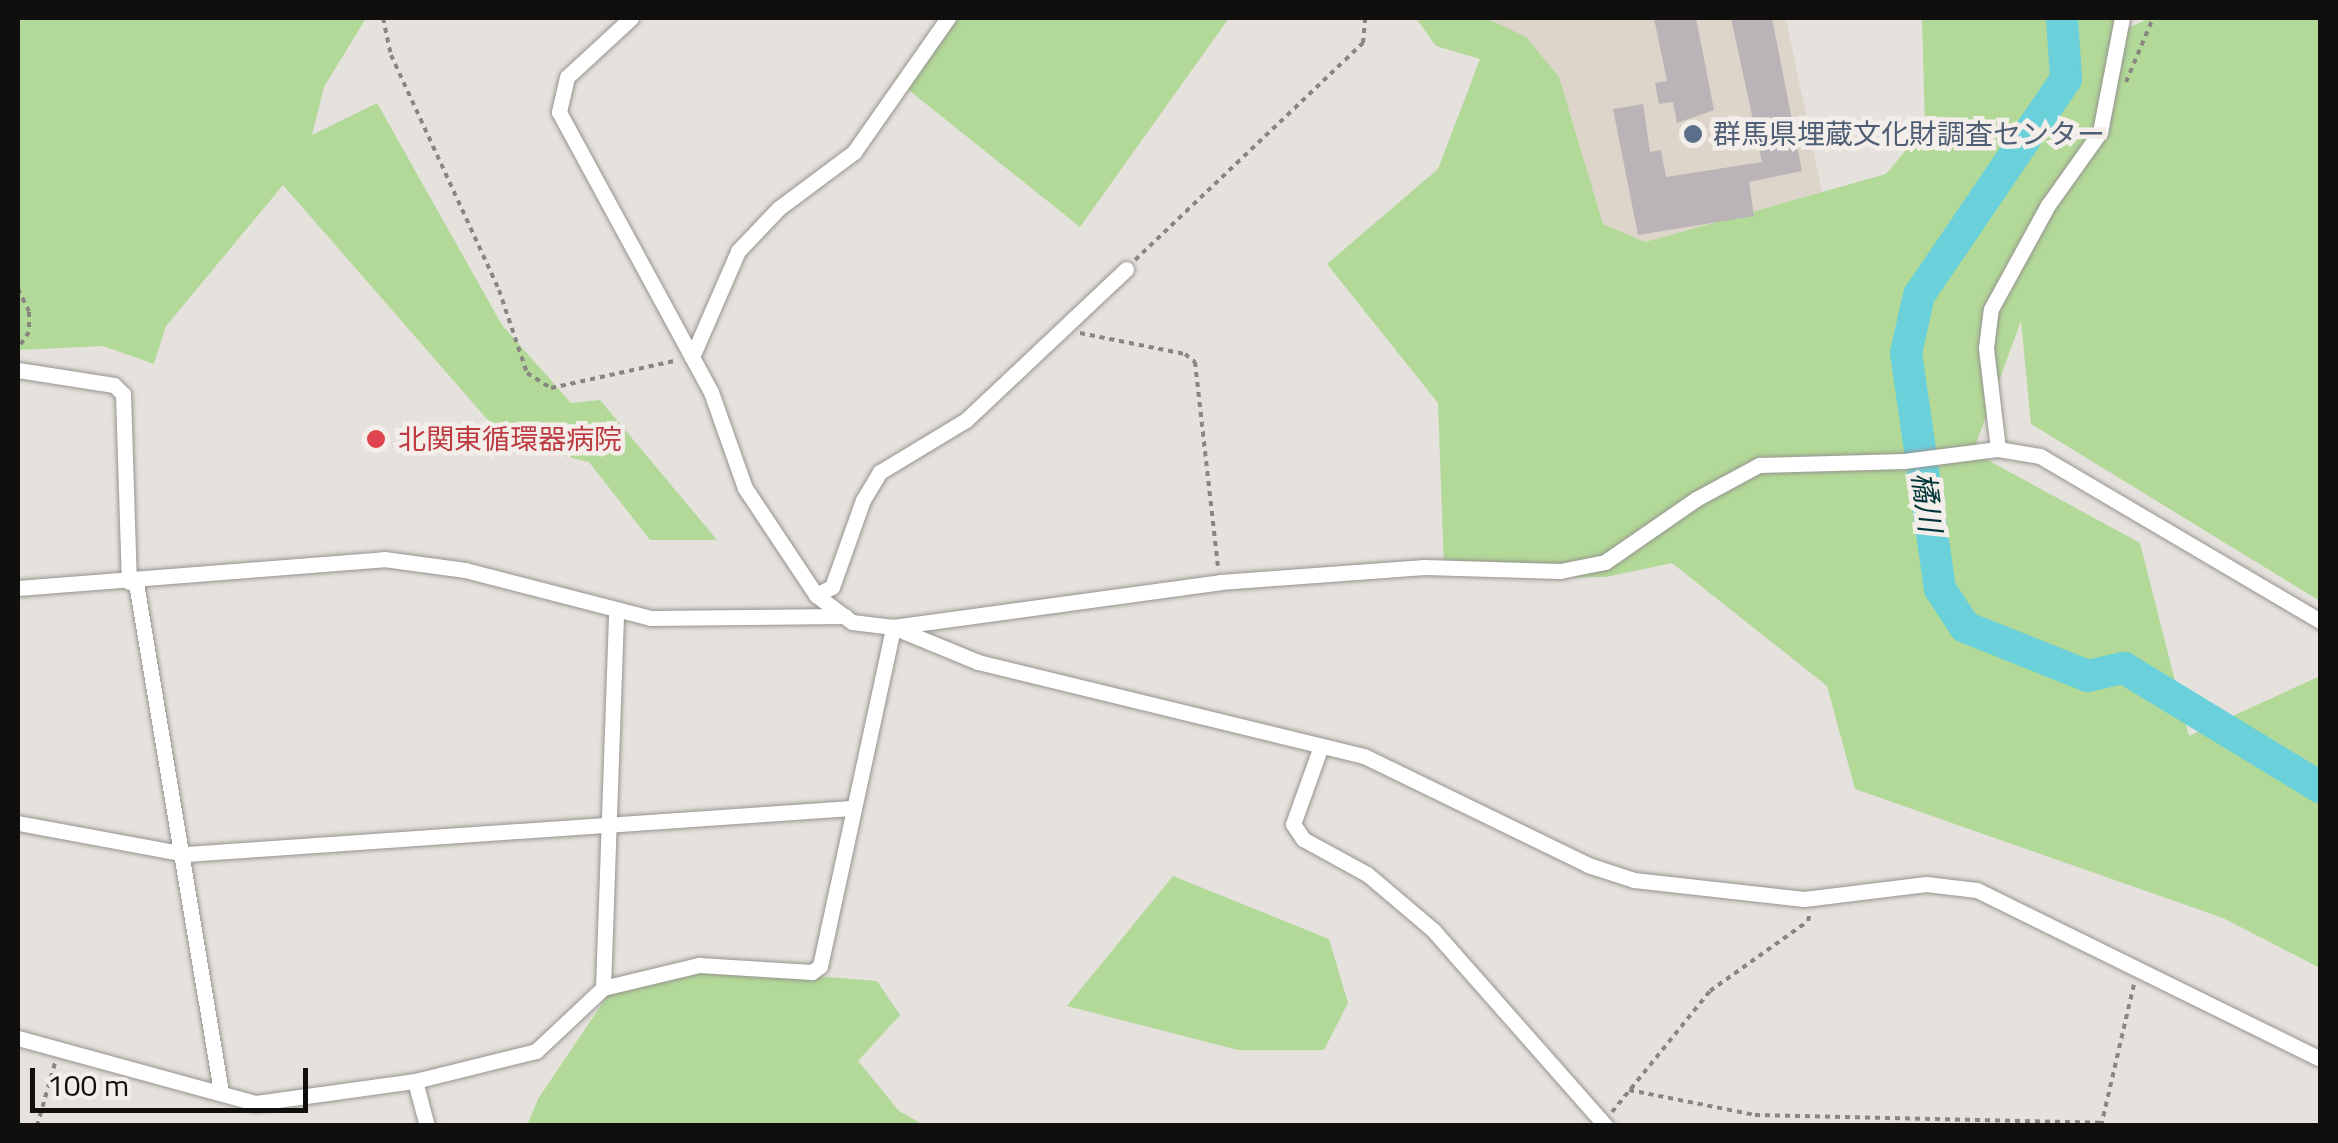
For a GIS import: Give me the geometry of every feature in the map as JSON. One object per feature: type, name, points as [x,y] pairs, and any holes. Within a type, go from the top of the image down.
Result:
[{"type":"street","points":[[631,18],[567,77],[559,112],[692,357],[745,488],[816,595],[845,616]]},
{"type":"street","points":[[692,357],[738,252],[780,208],[854,152],[948,18]]},
{"type":"street","points":[[1998,449],[1986,348],[1991,309],[2048,205],[2100,132],[2112,93],[2122,18]]},
{"type":"street","points":[[816,595],[832,587],[863,500],[880,472],[966,420],[1126,268]]},
{"type":"street","points":[[18,370],[114,385],[122,394],[133,582],[186,854],[221,1092]]},
{"type":"street","points":[[893,627],[1220,582],[1424,567],[1560,570],[1605,562],[1696,499],[1759,465],[1904,461],[1998,449],[2040,456],[2320,621]]},
{"type":"street","points":[[18,588],[133,582],[384,559],[466,570],[616,613],[792,621],[845,616],[893,627],[978,662],[1364,756],[1588,865],[1634,880],[1812,898],[1926,884],[1977,890],[2320,1059]]},
{"type":"street","points":[[603,988],[616,613]]},
{"type":"street","points":[[18,1038],[256,1103],[415,1081],[536,1051],[603,988],[718,962],[812,972],[820,966],[893,627]]},
{"type":"street","points":[[1321,746],[1293,824],[1303,839],[1367,874],[1434,930],[1605,1123]]},
{"type":"street","points":[[18,823],[186,854],[851,808]]},
{"type":"street","points":[[415,1081],[427,1126]]},
{"type":"path","points":[[383,18],[391,55],[499,290],[528,373],[551,388],[692,357]]},
{"type":"path","points":[[1126,268],[1363,42],[1365,18]]},
{"type":"path","points":[[2112,93],[2129,80],[2153,18]]},
{"type":"path","points":[[18,288],[30,312],[29,332],[18,348]]},
{"type":"path","points":[[1060,330],[1170,351],[1195,362],[1220,582]]},
{"type":"path","points":[[1605,1123],[1710,991],[1808,921],[1812,898]]},
{"type":"path","points":[[1629,1090],[1756,1115],[2102,1124],[2137,970]]},
{"type":"path","points":[[37,1126],[59,1049]]},
{"type":"shaded area","name":"群馬県埋蔵文化財調査センター","points":[[1486,18],[1786,18],[1822,192],[1645,242],[1603,224],[1559,77]]},
{"type":"green space","points":[[18,18],[366,18],[324,87],[312,135],[377,103],[502,325],[571,403],[600,400],[717,540],[650,540],[589,462],[507,442],[283,185],[166,326],[154,364],[103,346],[18,350]]},
{"type":"green space","points":[[960,18],[1229,18],[1080,227],[895,79]]},
{"type":"green space","points":[[1416,18],[1486,18],[1526,37],[1559,77],[1603,224],[1645,242],[1886,174],[1925,127],[1922,18],[2125,18],[2107,77],[2130,27],[2150,18],[2320,18],[2320,601],[2031,424],[2021,321],[1973,452],[2140,543],[2189,736],[2320,676],[2320,968],[2223,918],[1855,789],[1827,686],[1672,563],[1606,577],[1511,578],[1444,569],[1438,403],[1327,264],[1438,169],[1480,59],[1436,46]]},
{"type":"green space","points":[[1173,876],[1329,939],[1348,1003],[1324,1050],[1238,1050],[1067,1006]]},
{"type":"green space","points":[[717,968],[877,981],[900,1015],[858,1061],[899,1111],[924,1125],[527,1126],[538,1099],[608,995]]},
{"type":"building","points":[[1654,18],[1696,18],[1714,110],[1677,123],[1673,102],[1659,104],[1655,83],[1667,81]]},
{"type":"building","points":[[1731,18],[1772,18],[1802,171],[1749,182],[1754,216],[1638,235],[1613,109],[1643,104],[1650,152],[1661,150],[1666,177],[1762,162]]},
{"type":"waterway","name":"橘川","points":[[2062,18],[2066,79],[1919,295],[1906,353],[1940,589],[1965,627],[2088,676],[2124,668],[2320,787]]},
{"type":"place","name":"群馬県埋蔵文化財調査センター","points":[[1693,134]]},
{"type":"place","name":"北関東循環器病院","points":[[376,439]]}]
